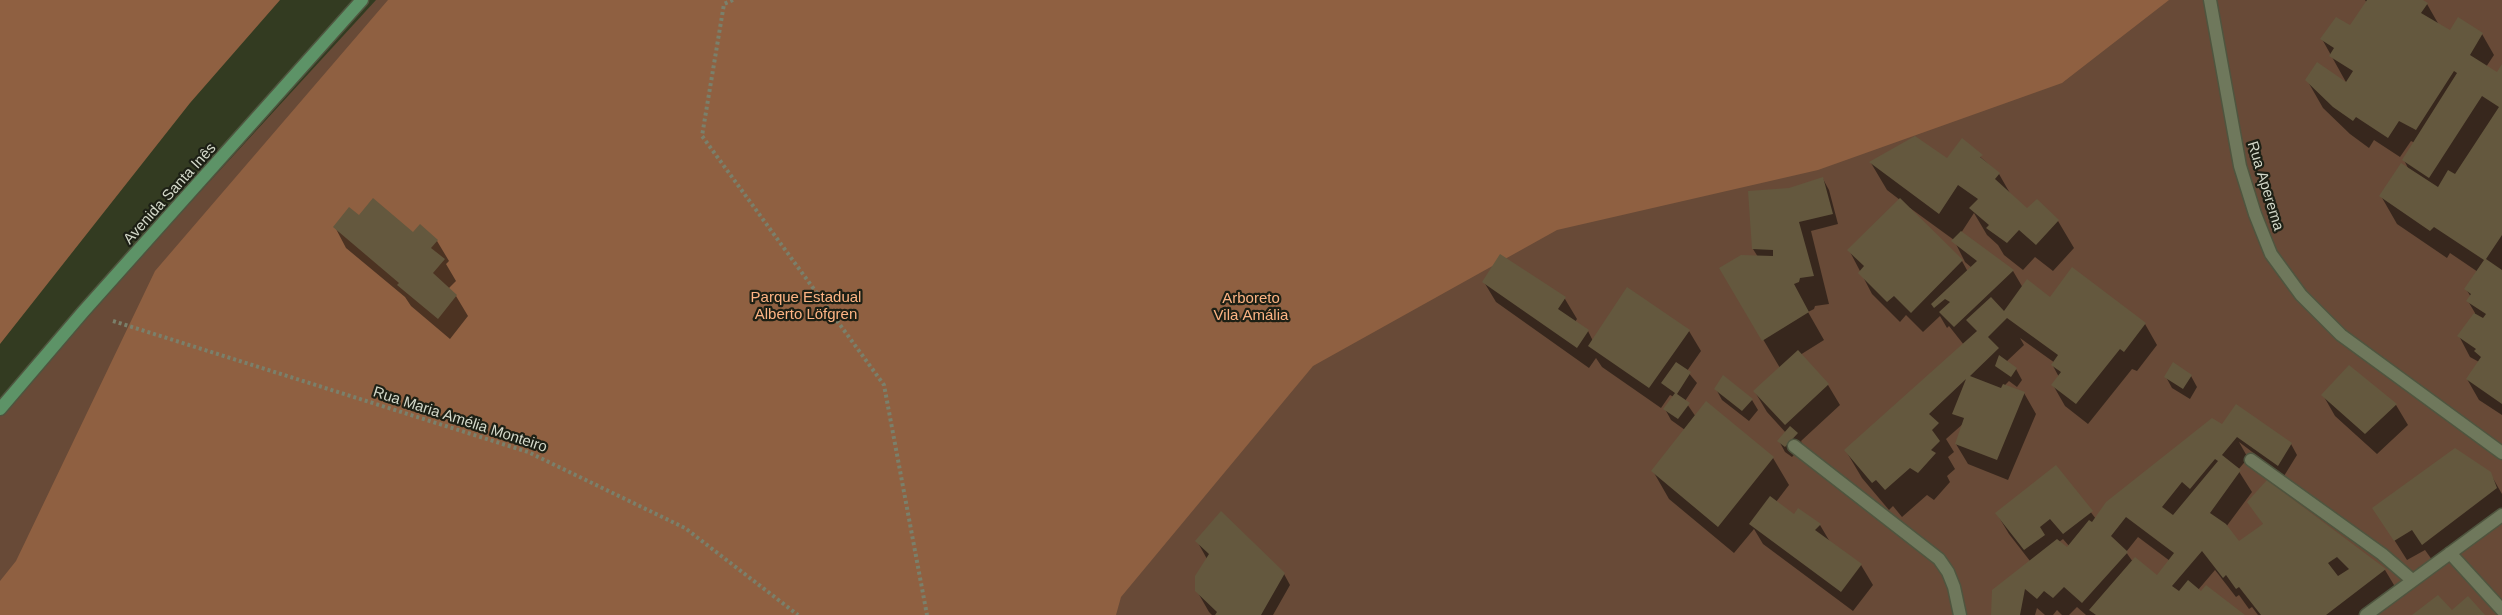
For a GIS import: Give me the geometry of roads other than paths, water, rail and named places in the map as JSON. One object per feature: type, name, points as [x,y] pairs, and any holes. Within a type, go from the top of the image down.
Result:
[{"type":"main road","name":"Avenida Santa Inês","points":[[0,409],[83,312],[362,0]]},
{"type":"street","name":"Rua Aperema","points":[[2211,0],[2240,166],[2254,214],[2271,254],[2301,295],[2341,335],[2502,453]]},
{"type":"street","points":[[1794,446],[1939,559],[1948,572],[1960,615]]},
{"type":"street","points":[[2251,460],[2382,554],[2412,580]]},
{"type":"street","points":[[2366,615],[2502,515]]},
{"type":"street","points":[[2450,553],[2502,610]]},
{"type":"park label","name":"Parque Estadual Alberto Löfgren","points":[[806,306]]},
{"type":"park label","name":"Arboreto Vila Amália","points":[[1251,308]]}]
